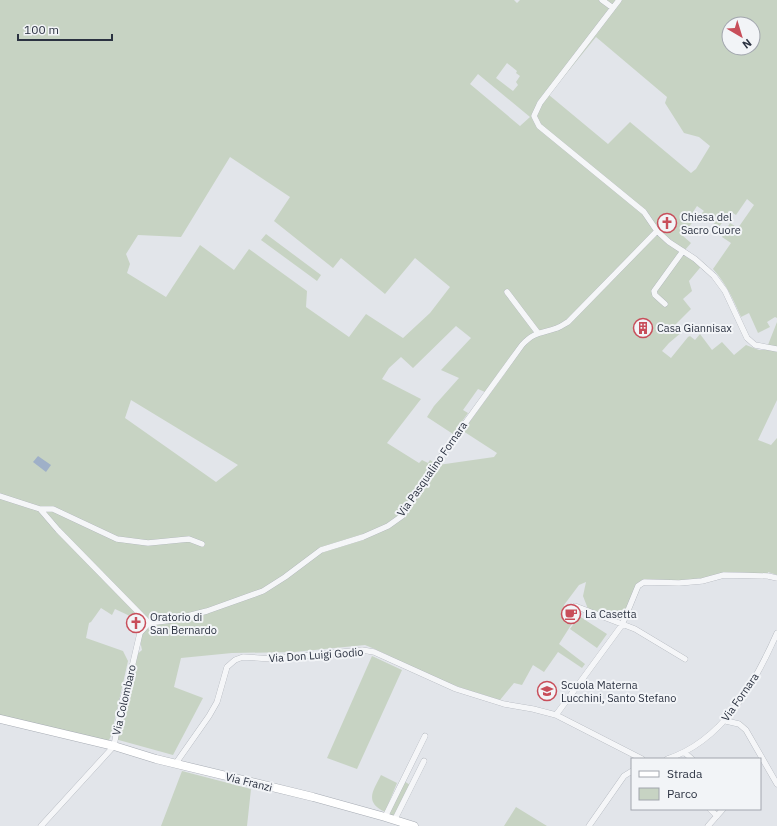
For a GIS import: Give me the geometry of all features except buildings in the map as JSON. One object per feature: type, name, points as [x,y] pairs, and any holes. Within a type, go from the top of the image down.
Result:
[{"type":"main road","name":"Via Franzi","points":[[0,719],[114,746],[394,819],[414,826]]},
{"type":"street","points":[[602,0],[613,8]]},
{"type":"street","points":[[619,0],[567,66],[540,103],[534,116],[539,126],[644,212],[657,230],[669,242],[695,259],[714,276],[725,291],[747,338],[755,345],[777,349]]},
{"type":"street","name":"Via Pasqualino Fornara","points":[[149,623],[172,620],[263,591],[285,577],[321,550],[363,538],[388,526],[402,516],[437,462],[511,358],[526,340],[538,333],[556,328],[568,322],[657,230]]},
{"type":"street","points":[[665,304],[654,291],[683,251]]},
{"type":"street","points":[[507,292],[538,333]]},
{"type":"street","points":[[0,496],[40,509],[53,509],[118,539],[148,543],[190,539],[202,544]]},
{"type":"street","points":[[40,509],[58,530],[149,623]]},
{"type":"street","points":[[556,715],[622,625],[638,586],[644,582],[678,583],[702,581],[724,575],[768,576],[777,578]]},
{"type":"street","points":[[575,606],[622,625],[635,627],[685,660]]},
{"type":"street","name":"Via Colombaro","points":[[41,826],[114,746],[122,701],[129,680],[140,634],[149,623]]},
{"type":"street","name":"Via Fornara","points":[[671,758],[685,753],[695,747],[726,721],[775,645],[777,633]]},
{"type":"street","name":"Via Don Luigi Godio","points":[[176,763],[209,716],[217,702],[227,667],[235,660],[243,657],[273,659],[362,650],[374,652],[456,689],[504,704],[556,715],[640,758]]},
{"type":"street","points":[[726,721],[739,724],[746,730],[777,784]]},
{"type":"street","points":[[385,817],[425,736]]},
{"type":"street","points":[[685,753],[691,758]]},
{"type":"street","points":[[394,819],[424,761]]},
{"type":"street","points":[[761,769],[766,764]]},
{"type":"street","points":[[589,826],[624,776],[631,772]]},
{"type":"street","points":[[711,810],[717,816]]},
{"type":"street","points":[[708,826],[722,810]]},
{"type":"green space","points":[[0,0],[514,0],[517,3],[520,0],[777,0],[777,318],[775,317],[767,322],[770,327],[758,333],[749,313],[741,317],[726,286],[713,269],[731,243],[722,237],[730,223],[738,228],[754,205],[747,199],[736,215],[730,211],[719,227],[701,214],[704,211],[697,206],[689,218],[693,221],[683,236],[691,243],[685,250],[704,263],[689,281],[692,291],[683,299],[691,309],[675,325],[682,332],[662,351],[671,358],[688,337],[690,336],[695,340],[700,334],[712,350],[722,342],[734,355],[746,345],[759,350],[766,350],[777,322],[777,400],[758,440],[771,445],[777,438],[777,575],[768,572],[768,574],[735,572],[678,582],[643,580],[621,621],[588,609],[583,596],[586,582],[579,585],[564,605],[562,615],[573,622],[559,644],[585,664],[582,668],[558,652],[544,672],[533,665],[522,685],[514,683],[500,700],[445,682],[365,645],[294,652],[232,653],[181,658],[174,687],[203,698],[173,755],[115,739],[134,657],[142,650],[138,631],[142,617],[135,615],[132,617],[115,609],[112,615],[101,608],[89,623],[86,638],[123,651],[128,661],[111,736],[108,742],[0,715]],"holes":[[[596,37],[667,97],[665,103],[684,133],[699,137],[710,146],[696,169],[691,173],[630,122],[608,144],[549,95]],[[507,63],[517,71],[516,73],[520,76],[516,82],[518,85],[513,91],[496,78]],[[478,74],[530,117],[520,126],[470,84]],[[230,157],[290,197],[274,221],[333,268],[341,258],[385,294],[415,258],[450,287],[430,313],[403,338],[366,314],[349,337],[306,307],[307,291],[249,249],[234,270],[200,245],[166,297],[127,273],[130,264],[126,254],[138,235],[181,237]],[[456,326],[471,338],[441,370],[459,378],[434,406],[427,417],[453,434],[468,413],[463,410],[478,389],[485,392],[501,369],[506,372],[463,431],[497,453],[494,457],[438,465],[430,460],[428,463],[422,460],[419,463],[387,443],[421,399],[382,379],[389,368],[401,357],[413,368]],[[131,400],[238,465],[216,482],[125,418]]]},
{"type":"green space","points":[[266,234],[321,275],[317,281],[261,240]]},
{"type":"green space","points":[[579,616],[607,634],[597,648],[570,629]]},
{"type":"green space","points":[[372,656],[402,670],[357,769],[327,758]]},
{"type":"green space","points":[[182,771],[251,789],[247,826],[161,826]]},
{"type":"green space","points":[[381,775],[397,783],[385,812],[378,808],[372,800],[373,791]]},
{"type":"green space","points":[[404,781],[410,785],[395,817],[388,815]]},
{"type":"green space","points":[[516,807],[547,826],[504,826]]},
{"type":"water","points":[[38,456],[51,465],[46,472],[33,462]]},
{"type":"place","name":"Chiesa del Sacro Cuore","points":[[667,223]]},
{"type":"place","name":"Casa Giannisax","points":[[643,328]]},
{"type":"place","name":"La Casetta","points":[[571,614]]},
{"type":"place","name":"Oratorio di San Bernardo","points":[[136,623]]},
{"type":"place","name":"Scuola Materna Lucchini, Santo Stefano","points":[[547,691]]}]
